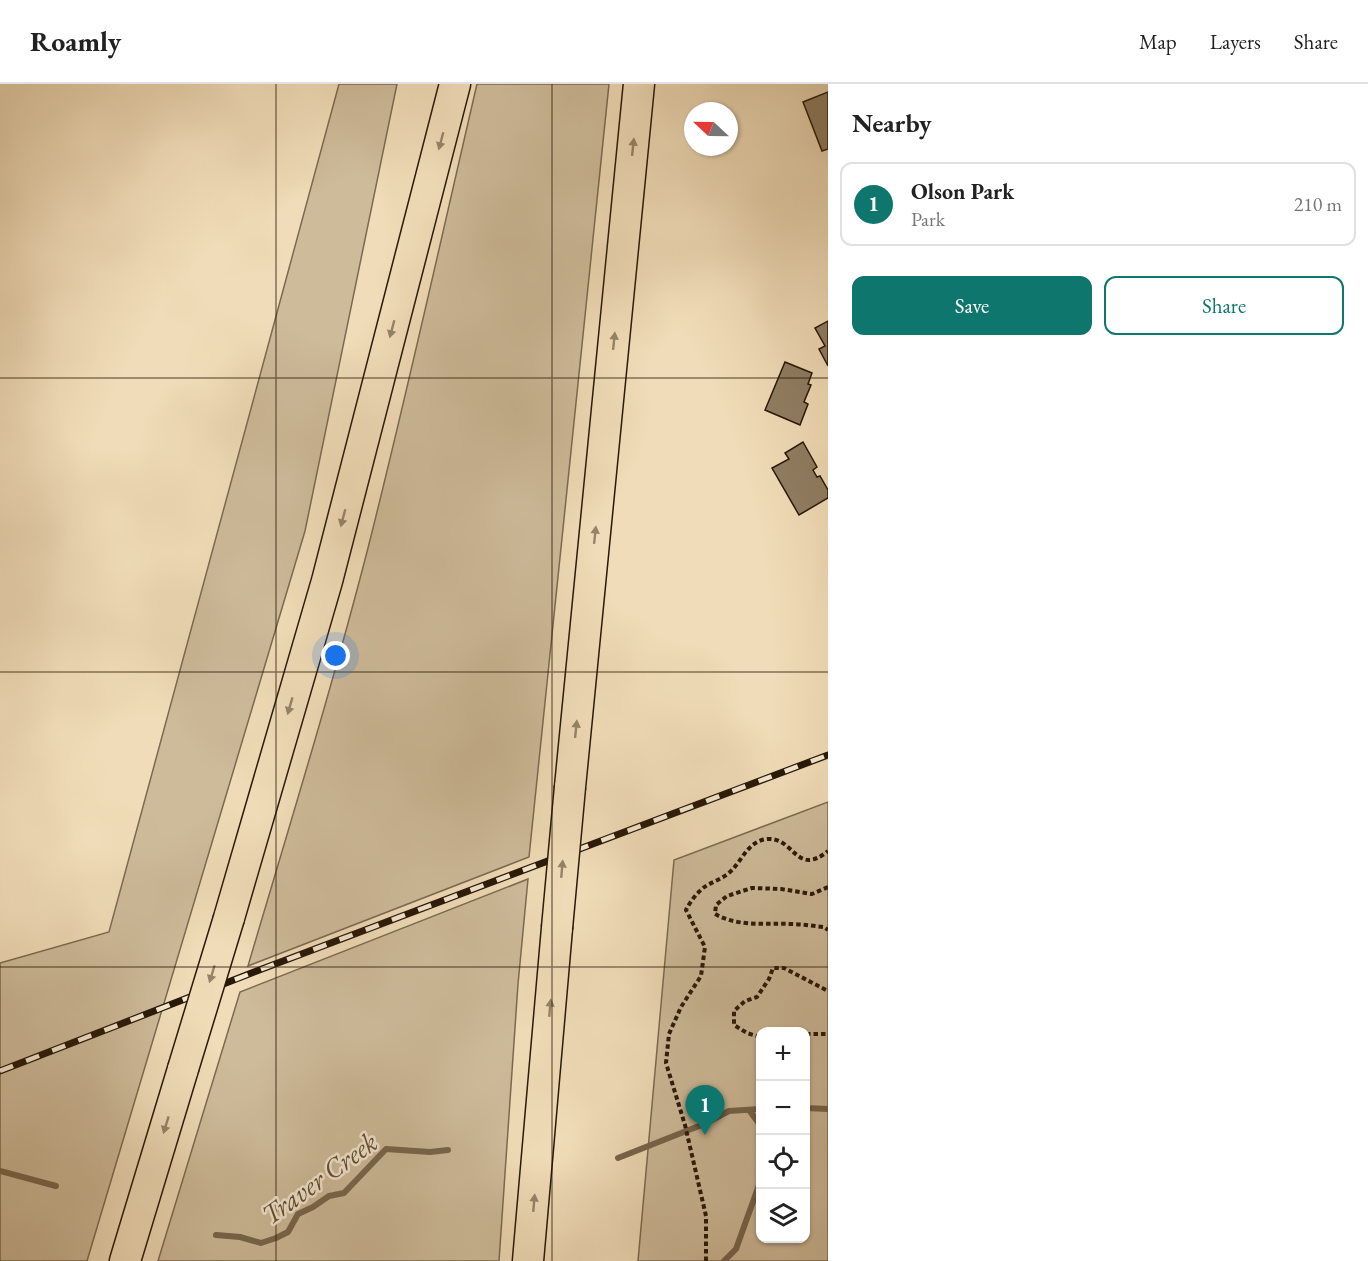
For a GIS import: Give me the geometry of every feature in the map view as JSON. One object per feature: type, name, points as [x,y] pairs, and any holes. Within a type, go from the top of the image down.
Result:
[{"type":"highway","points":[[125,1261],[229,918],[330,569],[455,84]]},
{"type":"highway","points":[[528,1261],[570,787],[639,84]]},
{"type":"path","points":[[706,1261],[706,1216],[685,1125],[666,1063],[669,1034],[681,1006],[701,976],[705,947],[686,910],[703,888],[730,872],[747,849],[761,840],[771,839],[781,842],[801,858],[810,861],[828,851]]},
{"type":"path","points":[[828,887],[812,894],[781,889],[752,888],[727,896],[716,905],[715,914],[726,920],[824,927],[828,930]]},
{"type":"path","points":[[756,1036],[734,1025],[734,1011],[745,1001],[757,997],[769,979],[773,968],[784,968],[828,991]]},
{"type":"path","points":[[810,1034],[828,1034]]},
{"type":"shaded area","points":[[339,84],[397,84],[305,531],[87,1261],[0,1261],[0,963],[109,932]]},
{"type":"shaded area","points":[[477,84],[609,84],[529,857],[248,966],[325,705],[368,548]]},
{"type":"shaded area","points":[[828,802],[828,1261],[638,1261],[674,860]]},
{"type":"shaded area","points":[[528,879],[518,984],[499,1261],[158,1261],[240,992]]},
{"type":"building","points":[[828,92],[828,149],[822,151],[803,102]]},
{"type":"building","points":[[828,321],[828,366],[819,349],[825,346],[815,328]]},
{"type":"building","points":[[785,362],[812,373],[808,384],[811,385],[804,402],[808,404],[800,425],[765,410]]},
{"type":"building","points":[[803,442],[817,467],[813,470],[817,477],[820,476],[828,490],[828,498],[799,515],[772,468],[789,459],[785,453]]},
{"type":"waterway","name":"Traver Creek","points":[[810,1108],[828,1109]]},
{"type":"waterway","name":"Traver Creek","points":[[618,1158],[704,1124],[729,1111],[756,1109]]},
{"type":"waterway","points":[[749,1110],[756,1120]]},
{"type":"waterway","name":"Traver Creek","points":[[216,1235],[240,1237],[261,1243],[276,1238],[288,1232],[298,1214],[329,1196],[344,1193],[386,1149],[430,1152],[448,1150]]},
{"type":"waterway","name":"Traver Creek","points":[[0,1171],[56,1186]]},
{"type":"waterway","points":[[724,1261],[736,1249],[758,1189]]},
{"type":"railway","points":[[0,1071],[262,969],[828,755]]},
{"type":"place","name":"Olson Park","points":[[705,1135]]}]
